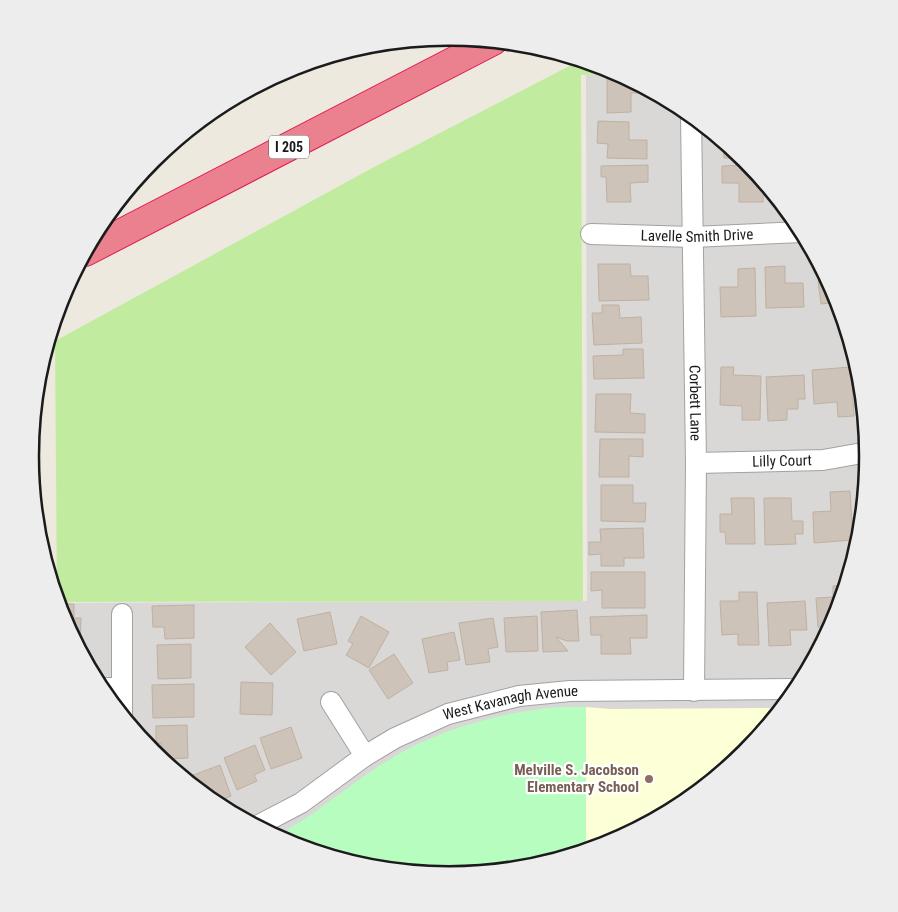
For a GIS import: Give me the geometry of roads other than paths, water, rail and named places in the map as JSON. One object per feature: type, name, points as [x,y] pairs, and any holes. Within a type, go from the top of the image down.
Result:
[{"type":"highway","name":"I 205","points":[[97,246],[481,47]]},
{"type":"street","name":"Corbett Lane","points":[[691,125],[696,463],[694,691]]},
{"type":"street","name":"Lavelle Smith Drive","points":[[591,234],[693,237],[793,232]]},
{"type":"street","name":"Lilly Court","points":[[696,463],[823,460],[859,454]]},
{"type":"street","points":[[122,614],[122,703]]},
{"type":"street","points":[[111,688],[122,688]]},
{"type":"street","name":"West Kavanagh Avenue","points":[[264,822],[301,803],[365,756],[395,738],[448,714],[519,696],[570,691],[784,692]]},
{"type":"street","points":[[330,702],[365,756]]},
{"type":"place","name":"Melville S. Jacobson Elementary School","points":[[649,779]]}]
